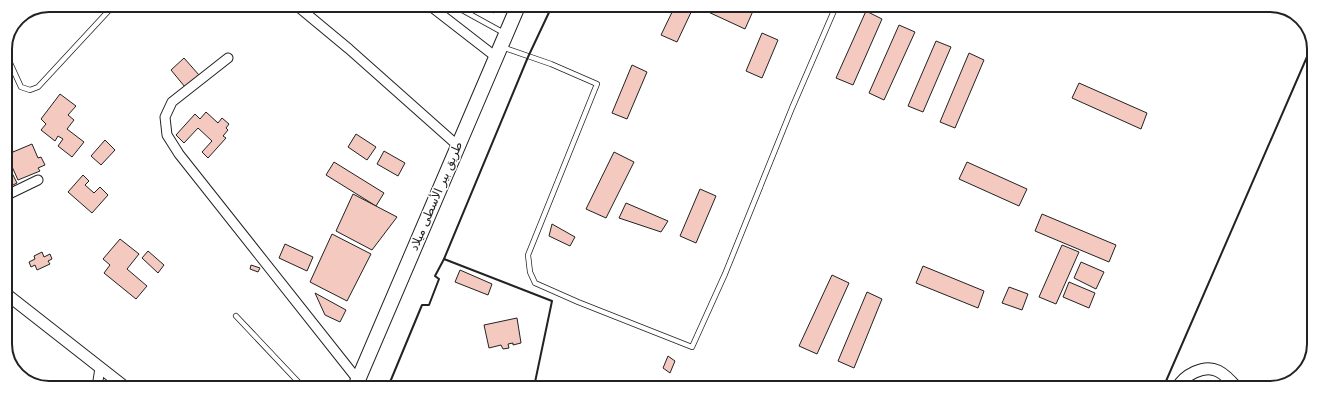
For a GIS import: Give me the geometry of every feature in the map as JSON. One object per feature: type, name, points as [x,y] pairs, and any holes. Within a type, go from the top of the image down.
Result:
[{"type":"main road","name":"طريق بير الأسطى ميلاد","points":[[357,381],[457,145],[515,12]]},
{"type":"street","points":[[304,12],[349,49],[457,145]]},
{"type":"street","points":[[440,12],[501,46]]},
{"type":"street","points":[[228,58],[172,102],[165,117],[167,135],[179,154],[354,381]]},
{"type":"street","points":[[12,193],[38,180]]},
{"type":"street","points":[[12,299],[117,381]]},
{"type":"street","points":[[98,381],[100,368]]},
{"type":"street","points":[[1184,381],[1190,374],[1209,368],[1218,370],[1232,381]]},
{"type":"lane","points":[[12,66],[22,87],[30,90],[38,87],[108,12]]},
{"type":"lane","points":[[464,12],[501,46],[551,64],[597,84],[528,255],[530,272],[535,283],[578,302],[692,347],[725,274],[792,108],[833,12]]},
{"type":"lane","points":[[236,316],[297,381]]},
{"type":"building","points":[[672,12],[691,12],[677,42],[661,35]]},
{"type":"building","points":[[708,12],[753,12],[745,29]]},
{"type":"building","points":[[866,12],[882,19],[853,85],[836,78]]},
{"type":"building","points":[[899,25],[915,32],[884,100],[869,93]]},
{"type":"building","points":[[762,33],[778,40],[762,78],[746,71]]},
{"type":"building","points":[[936,41],[951,47],[923,112],[908,106]]},
{"type":"building","points":[[969,53],[984,60],[955,128],[940,122]]},
{"type":"building","points":[[184,58],[199,75],[185,87],[171,70]]},
{"type":"building","points":[[632,65],[647,72],[627,119],[612,113]]},
{"type":"building","points":[[1079,83],[1147,113],[1141,129],[1072,98]]},
{"type":"building","points":[[60,94],[76,106],[68,115],[74,120],[67,129],[84,142],[72,157],[58,146],[63,139],[58,136],[55,141],[41,130],[46,124],[41,119]]},
{"type":"building","points":[[206,112],[218,123],[222,118],[229,124],[226,128],[228,130],[223,136],[226,138],[208,158],[202,152],[212,141],[198,128],[184,143],[176,135],[195,114],[200,119]]},
{"type":"building","points":[[356,134],[376,147],[367,160],[348,147]]},
{"type":"building","points":[[105,140],[115,150],[101,165],[91,156]]},
{"type":"building","points":[[32,144],[38,158],[41,157],[45,165],[38,168],[40,171],[18,180],[12,167],[12,148],[13,152]]},
{"type":"building","points":[[384,151],[405,163],[398,176],[377,164]]},
{"type":"building","points":[[614,152],[634,162],[606,218],[586,209]]},
{"type":"building","points":[[334,162],[384,193],[376,206],[326,175]]},
{"type":"building","points":[[967,162],[1027,189],[1019,206],[959,179]]},
{"type":"building","points":[[12,173],[17,183],[12,186]]},
{"type":"building","points":[[83,175],[89,181],[85,185],[94,193],[100,187],[108,195],[92,213],[68,192]]},
{"type":"building","points":[[700,189],[716,196],[696,243],[680,236]]},
{"type":"building","points":[[353,194],[397,217],[372,250],[336,231]]},
{"type":"building","points":[[626,203],[668,221],[661,232],[619,218]]},
{"type":"building","points":[[1042,214],[1116,245],[1109,262],[1035,231]]},
{"type":"building","points":[[552,224],[575,237],[570,246],[549,236]]},
{"type":"building","points":[[332,234],[371,254],[347,301],[310,282]]},
{"type":"building","points":[[120,239],[139,254],[127,269],[147,286],[136,299],[104,273],[110,265],[103,259]]},
{"type":"building","points":[[285,244],[313,257],[307,271],[279,258]]},
{"type":"building","points":[[1062,245],[1079,252],[1056,304],[1039,297]]},
{"type":"building","points":[[148,251],[164,265],[158,273],[142,258]]},
{"type":"building","points":[[42,252],[44,257],[50,254],[52,259],[48,261],[50,264],[37,270],[35,265],[31,267],[29,262],[35,259],[34,256]]},
{"type":"building","points":[[1081,262],[1104,272],[1096,289],[1074,278]]},
{"type":"building","points":[[251,265],[260,268],[258,272],[250,269]]},
{"type":"building","points":[[923,266],[984,291],[978,308],[916,283]]},
{"type":"building","points":[[460,270],[492,284],[488,295],[455,282]]},
{"type":"building","points":[[832,275],[849,283],[817,354],[799,346]]},
{"type":"building","points":[[1069,282],[1095,293],[1089,308],[1063,297]]},
{"type":"building","points":[[1009,287],[1028,294],[1022,310],[1002,303]]},
{"type":"building","points":[[867,292],[882,299],[854,368],[838,361]]},
{"type":"building","points":[[315,293],[346,310],[340,322],[325,315]]},
{"type":"building","points":[[517,318],[521,343],[513,345],[513,343],[508,344],[509,348],[503,349],[501,345],[489,348],[484,325]]},
{"type":"building","points":[[668,356],[675,361],[670,373],[663,368]]},
{"type":"wall","points":[[444,259],[528,57],[549,12]]},
{"type":"wall","points":[[1166,381],[1307,57]]},
{"type":"wall","points":[[390,381],[422,305],[429,305],[439,279],[435,276],[444,259],[552,301],[535,381]]}]
